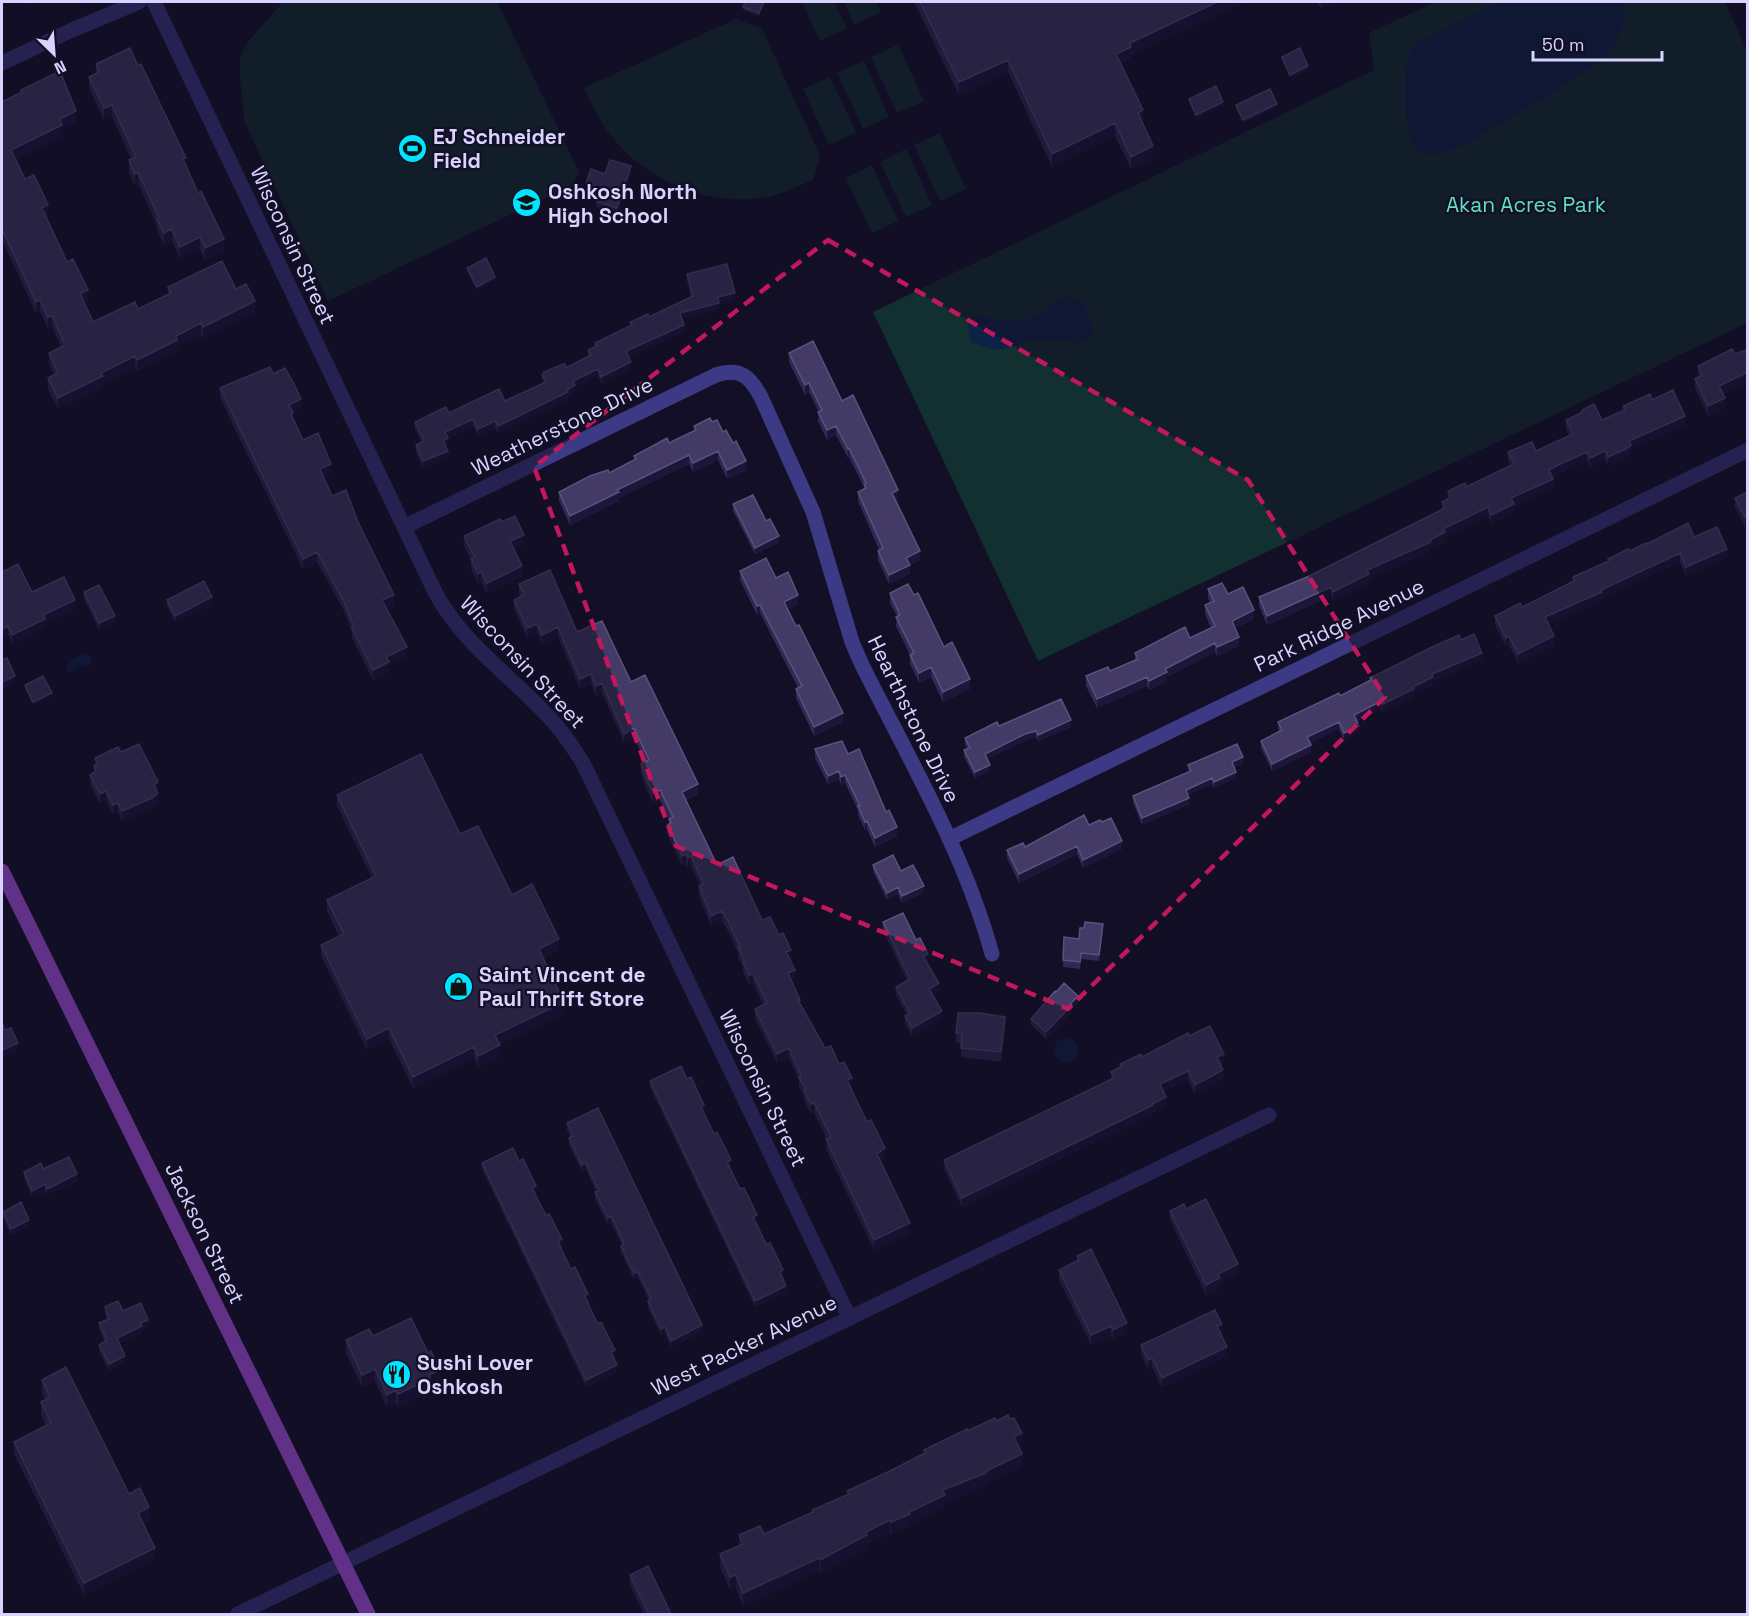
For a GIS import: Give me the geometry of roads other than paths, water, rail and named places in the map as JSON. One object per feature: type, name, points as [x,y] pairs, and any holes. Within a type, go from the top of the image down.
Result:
[{"type":"main road","name":"Jackson Street","points":[[2,871],[368,1614]]},
{"type":"street","points":[[2,63],[139,2]]},
{"type":"street","name":"Wisconsin Street","points":[[154,2],[446,613],[469,642],[547,714],[584,763],[849,1317]]},
{"type":"street","name":"Weatherstone Drive","points":[[404,527],[716,375],[726,371],[741,374]]},
{"type":"street","name":"Hearthstone Drive","points":[[741,374],[752,381],[813,512],[861,665],[949,839],[980,912],[992,954]]},
{"type":"street","name":"Park Ridge Avenue","points":[[949,839],[1748,450]]},
{"type":"street","name":"West Packer Avenue","points":[[238,1614],[1269,1115]]},
{"type":"water","points":[[1499,2],[1625,2],[1623,21],[1614,46],[1592,67],[1461,146],[1439,154],[1421,151],[1411,139],[1407,122],[1406,72],[1412,49],[1417,43]]},
{"type":"water","points":[[1067,296],[1079,302],[1086,309],[1091,324],[1092,331],[1089,337],[1077,343],[1051,339],[1031,340],[1013,347],[995,350],[972,342],[969,336],[968,322],[978,316],[1002,321],[1024,320],[1032,318]]},
{"type":"water","points":[[86,653],[92,657],[90,666],[79,667],[70,673],[65,670],[72,659]]},
{"type":"water","points":[[1066,1038],[1074,1042],[1078,1050],[1074,1058],[1066,1062],[1058,1058],[1054,1050],[1058,1042]]},
{"type":"place","name":"EJ Schneider Field","points":[[412,148]]},
{"type":"place","name":"Oshkosh North High School","points":[[527,203]]},
{"type":"place","name":"Saint Vincent de Paul Thrift Store","points":[[458,986]]},
{"type":"place","name":"Sushi Lover Oshkosh","points":[[396,1374]]},
{"type":"park label","name":"Akan Acres Park","points":[[1526,204]]}]
